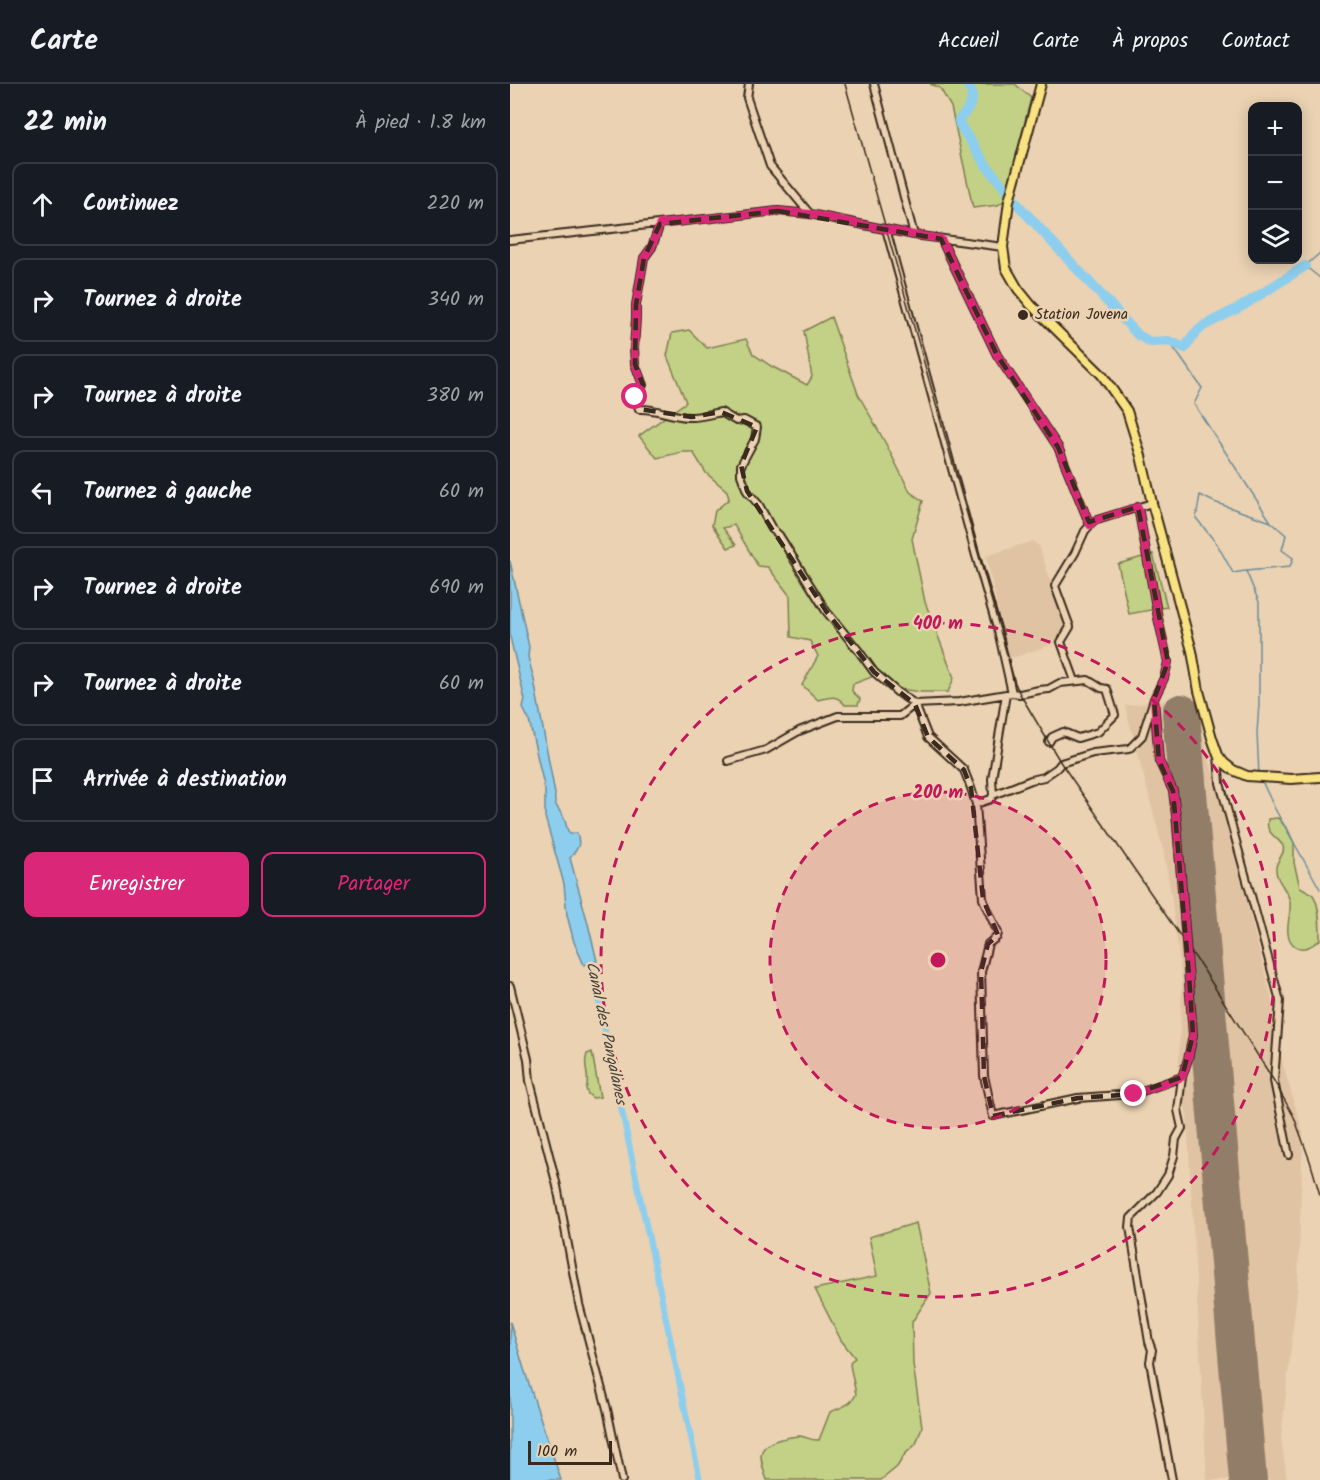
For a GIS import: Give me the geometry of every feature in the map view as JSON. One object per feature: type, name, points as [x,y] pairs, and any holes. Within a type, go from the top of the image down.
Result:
[{"type":"main road","points":[[1041,84],[1011,189],[1003,247],[1006,268],[1018,290],[1101,375],[1127,411],[1141,456],[1192,651],[1199,691],[1218,755],[1233,770],[1247,776],[1291,779],[1320,777]]},
{"type":"street","points":[[749,84],[747,98],[770,166],[810,214]]},
{"type":"street","points":[[874,84],[914,235]]},
{"type":"street","points":[[510,240],[778,211],[810,214],[914,235],[1003,247]]},
{"type":"street","points":[[660,224],[651,248],[644,258],[636,305],[635,364],[643,385],[635,397],[639,409],[692,417],[721,412],[736,421],[744,420],[757,427],[755,439],[741,465],[741,475],[747,491],[759,505],[772,529],[779,535],[826,612],[874,672],[915,704],[928,737],[964,770],[976,804],[983,899],[998,933],[997,937],[987,944],[981,972],[984,1076],[993,1116],[1078,1098],[1134,1094],[1182,1077]]},
{"type":"street","points":[[886,229],[999,635],[1009,694],[992,779],[993,795]]},
{"type":"street","points":[[941,239],[997,355],[1058,447],[1090,525]]},
{"type":"street","points":[[1075,681],[1061,642],[1070,627],[1055,586],[1085,531],[1094,521],[1152,503]]},
{"type":"street","points":[[976,804],[991,799],[993,795],[1044,777],[1061,763],[1093,753],[1129,749],[1142,736],[1168,662],[1138,507]]},
{"type":"street","points":[[728,760],[766,750],[799,731],[838,716],[900,716],[915,704],[959,702],[1020,694],[1049,689],[1060,683],[1075,681],[1088,680],[1107,689],[1115,715],[1098,732],[1078,738],[1063,732],[1052,736],[1049,742]]},
{"type":"street","points":[[1154,699],[1159,761],[1173,791],[1177,823],[1193,1035],[1182,1077],[1178,1110],[1182,1128],[1176,1139],[1168,1175],[1157,1192],[1131,1218],[1130,1227],[1152,1350],[1150,1362],[1172,1480]]},
{"type":"street","points":[[1218,755],[1220,783],[1280,1000],[1274,1081],[1289,1155]]},
{"type":"street","points":[[510,986],[528,1059],[530,1081],[557,1186],[579,1304],[607,1409],[622,1480]]},
{"type":"highlighted area","points":[[778,211],[941,239],[997,355],[1058,447],[1089,522],[1138,507],[1168,662],[1154,699],[1159,761],[1173,791],[1189,975],[1193,1035],[1182,1077],[1134,1094],[1078,1098],[993,1116],[984,1076],[981,972],[988,944],[998,935],[983,899],[971,788],[964,770],[928,737],[915,704],[874,672],[826,611],[747,491],[741,465],[757,427],[721,412],[692,417],[639,409],[635,397],[643,385],[635,364],[636,305],[644,258],[660,224]]},
{"type":"shaded area","points":[[1033,541],[1039,546],[1066,628],[1071,633],[1059,642],[1009,657],[986,556]]},
{"type":"shaded area","points":[[1193,697],[1271,996],[1283,1065],[1303,1133],[1298,1282],[1281,1438],[1287,1480],[1207,1480],[1187,1114],[1178,1082],[1182,981],[1163,849],[1125,706]]},
{"type":"green space","points":[[930,84],[1015,84],[1031,98],[1005,200],[998,205],[973,208],[951,107],[940,88]]},
{"type":"green space","points":[[831,317],[858,394],[910,492],[923,501],[912,539],[925,602],[954,678],[948,692],[899,689],[882,673],[853,684],[852,691],[860,699],[858,705],[845,705],[833,697],[818,700],[802,685],[818,656],[810,641],[791,637],[790,596],[768,567],[758,566],[734,525],[723,528],[736,545],[728,548],[712,525],[715,511],[729,499],[727,491],[706,473],[693,452],[682,452],[657,458],[639,436],[686,402],[667,356],[672,333],[689,330],[707,348],[746,339],[753,354],[807,385],[812,377],[804,331]]},
{"type":"green space","points":[[1153,554],[1167,607],[1129,614],[1118,564]]},
{"type":"green space","points":[[1278,818],[1288,830],[1294,843],[1294,863],[1300,887],[1313,895],[1318,910],[1320,940],[1305,948],[1295,946],[1289,936],[1290,902],[1276,873],[1276,865],[1284,849],[1269,831],[1268,826],[1268,819]]},
{"type":"green space","points":[[592,1052],[600,1097],[593,1098],[586,1089],[588,1080],[585,1063],[587,1054]]},
{"type":"green space","points":[[916,1223],[931,1293],[912,1322],[913,1364],[922,1427],[916,1444],[905,1454],[897,1467],[881,1480],[767,1480],[761,1460],[761,1454],[766,1445],[795,1436],[819,1440],[830,1412],[849,1403],[856,1394],[850,1365],[855,1358],[841,1340],[815,1289],[877,1276],[869,1237]]},
{"type":"water","points":[[510,561],[529,647],[528,657],[555,802],[570,834],[577,833],[579,841],[578,847],[570,858],[597,961],[584,965],[574,942],[567,915],[564,884],[545,817],[545,790],[529,720],[523,708],[525,700],[510,637]]},
{"type":"water","points":[[510,1322],[524,1369],[561,1480],[510,1480]]},
{"type":"waterway","points":[[967,84],[972,99],[959,120],[960,125],[986,165],[1020,207],[1138,335],[1150,342],[1169,341],[1185,348],[1194,334],[1205,325],[1244,305],[1305,266]]},
{"type":"waterway","points":[[1320,253],[1305,266],[1320,278]]},
{"type":"waterway","points":[[1169,341],[1202,388],[1194,404],[1271,522],[1286,535],[1282,550],[1293,558],[1290,567],[1246,571],[1259,602],[1257,733],[1259,775]]},
{"type":"waterway","points":[[1245,571],[1233,573],[1217,544],[1196,518],[1200,495],[1271,522]]},
{"type":"waterway","points":[[1261,779],[1275,809],[1320,889]]},
{"type":"waterway","name":"Canal des Pangalanes","points":[[589,955],[700,1480]]},
{"type":"runway","points":[[1181,713],[1248,1480]]},
{"type":"railway","points":[[845,84],[1015,683],[1061,763],[1203,969],[1274,1081],[1294,1117],[1320,1195]]},
{"type":"place","name":"Station Jovena","points":[[1023,315]]},
{"type":"route","points":[[635,397],[643,385],[635,364],[637,294],[644,258],[651,248],[660,224],[778,211],[810,214],[941,239],[997,355],[1058,447],[1090,525],[1094,521],[1138,507],[1168,662],[1164,678],[1154,699],[1159,761],[1173,791],[1177,823],[1193,1035],[1182,1077],[1134,1094]]}]
